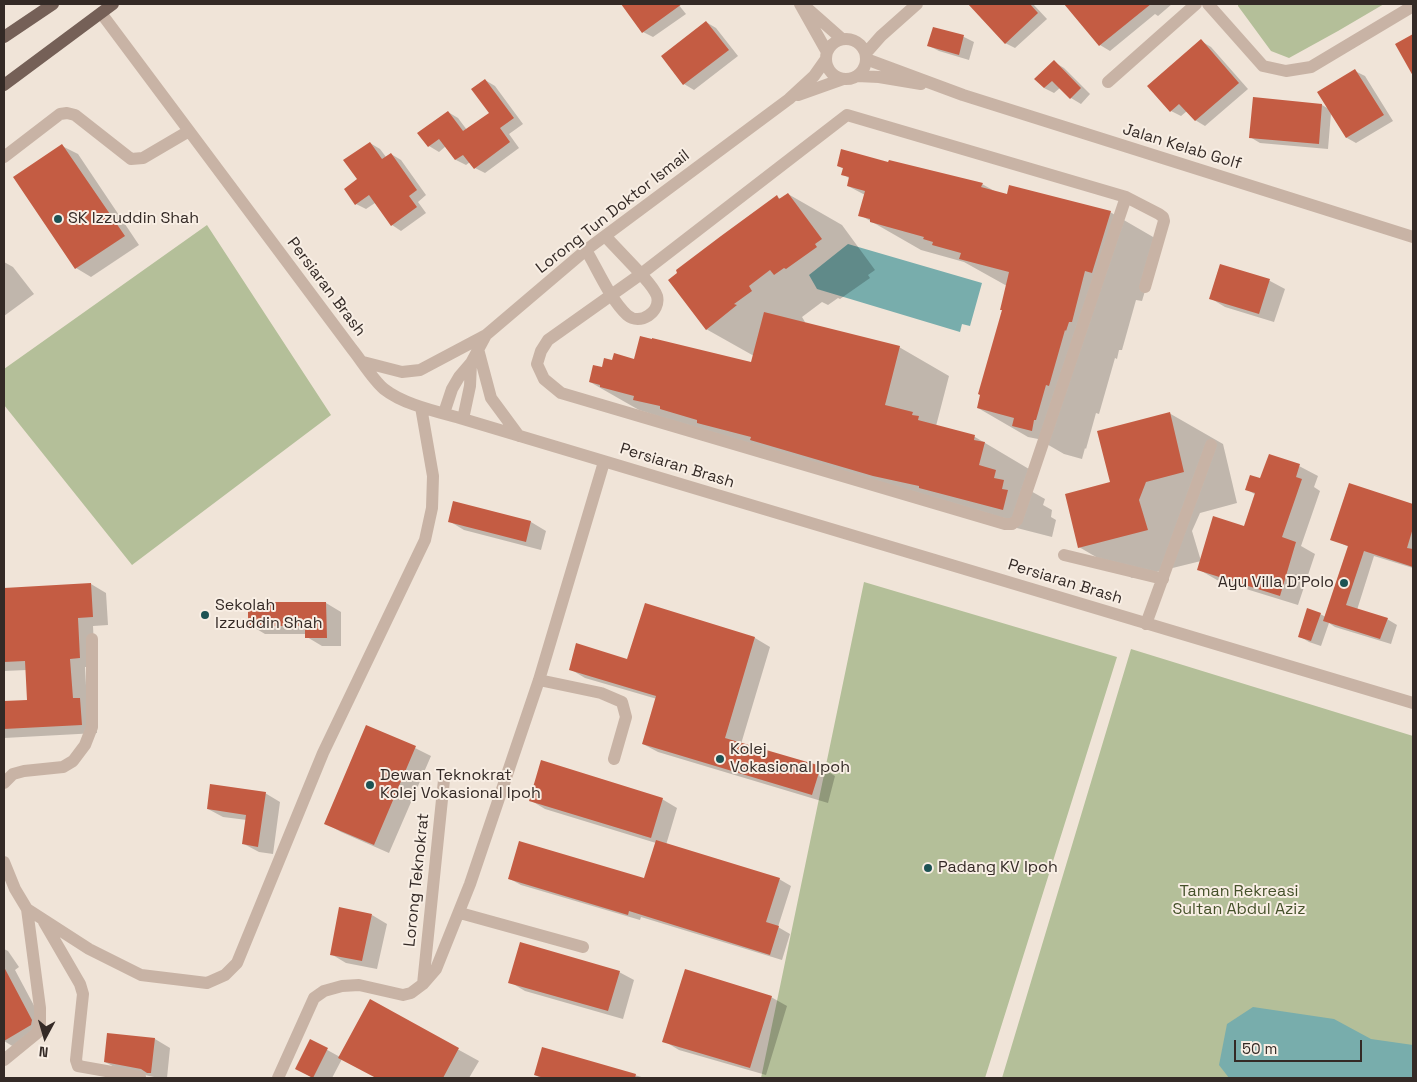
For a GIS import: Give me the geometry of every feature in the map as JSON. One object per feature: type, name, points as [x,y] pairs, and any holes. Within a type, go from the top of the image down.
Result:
[{"type":"main road","points":[[4,38],[53,4]]},
{"type":"main road","points":[[4,85],[114,4]]},
{"type":"street","points":[[802,4],[842,39],[856,41],[876,32],[915,5]]},
{"type":"street","points":[[802,4],[826,56],[831,72],[843,79],[850,79],[862,71],[866,56],[881,36],[915,5]]},
{"type":"street","points":[[1108,82],[1196,4]]},
{"type":"street","points":[[1208,4],[1263,66],[1286,71],[1311,66],[1413,6]]},
{"type":"street","name":"Persiaran Brash","points":[[101,13],[383,388],[399,398],[463,420],[1413,703]]},
{"type":"street","points":[[826,56],[830,46],[842,39]]},
{"type":"street","points":[[856,41],[864,49],[866,56]]},
{"type":"street","name":"Lorong Tun Doktor Ismail","points":[[444,414],[452,389],[471,363],[486,335],[586,250],[789,99],[814,76],[826,56]]},
{"type":"street","name":"Jalan Kelab Golf","points":[[866,56],[941,88],[1413,237]]},
{"type":"street","name":"Jalan Kelab Golf","points":[[857,76],[879,77],[941,88]]},
{"type":"street","name":"Lorong Tun Doktor Ismail","points":[[789,99],[843,79]]},
{"type":"street","points":[[4,157],[60,114],[75,114],[131,159],[143,158],[189,131]]},
{"type":"street","points":[[1126,197],[1017,520],[1012,524],[1005,524],[561,393],[544,379],[537,364],[541,351],[548,340],[641,274],[847,115],[1126,197],[1159,214],[1163,217],[1164,221],[1145,287]]},
{"type":"street","points":[[586,250],[612,294],[628,316],[637,319],[647,318],[653,313],[657,304],[654,290],[605,236]]},
{"type":"street","points":[[363,362],[402,372],[420,370],[486,335]]},
{"type":"street","points":[[478,349],[492,398],[519,436]]},
{"type":"street","name":"Lorong Tun Doktor Ismail","points":[[463,420],[470,386],[471,363]]},
{"type":"street","points":[[27,909],[89,949],[141,975],[207,983],[225,975],[237,963],[323,753],[424,540],[432,508],[433,476],[421,407]]},
{"type":"street","points":[[1146,624],[1211,444]]},
{"type":"street","points":[[278,1078],[314,998],[324,992],[342,986],[359,985],[403,995],[412,993],[436,969],[460,913],[540,680],[590,504],[604,462]]},
{"type":"street","points":[[1064,555],[1163,579]]},
{"type":"street","points":[[4,783],[13,774],[24,771],[63,767],[73,761],[85,745],[92,727],[92,639]]},
{"type":"street","points":[[540,680],[601,693],[622,702],[626,717],[614,759]]},
{"type":"street","name":"Lorong Teknokrat","points":[[423,984],[444,780]]},
{"type":"street","points":[[4,862],[15,889],[27,909],[40,1008],[40,1024],[37,1033],[4,1060]]},
{"type":"street","points":[[460,913],[583,947]]},
{"type":"street","points":[[42,919],[82,989],[76,1060],[78,1066],[140,1077]]},
{"type":"green space","points":[[1238,4],[1384,4],[1289,58],[1271,51]]},
{"type":"green space","points":[[207,225],[331,415],[132,565],[4,405],[4,369]]},
{"type":"green space","name":"Padang KV Ipoh","points":[[864,582],[1117,657],[985,1078],[761,1078]]},
{"type":"green space","name":"Taman Rekreasi Sultan Abdul Aziz","points":[[1131,649],[1413,736],[1413,1078],[1002,1078]]},
{"type":"water","points":[[848,244],[982,283],[970,326],[962,324],[960,332],[817,289],[809,275]]},
{"type":"water","points":[[1253,1007],[1334,1019],[1371,1039],[1413,1045],[1413,1078],[1229,1078],[1219,1065],[1227,1024]]},
{"type":"building","points":[[621,4],[682,4],[642,33]]},
{"type":"building","points":[[968,4],[1030,4],[1038,13],[1005,44]]},
{"type":"building","points":[[1064,4],[1151,4],[1099,46]]},
{"type":"building","points":[[706,21],[729,50],[683,85],[661,56]]},
{"type":"building","points":[[933,27],[964,35],[959,55],[927,46]]},
{"type":"building","points":[[1413,34],[1413,76],[1395,44]]},
{"type":"building","points":[[1201,39],[1239,83],[1195,121],[1179,104],[1170,112],[1147,86]]},
{"type":"building","points":[[1054,60],[1081,88],[1070,99],[1052,81],[1044,88],[1034,79]]},
{"type":"building","points":[[1355,69],[1384,115],[1346,138],[1317,92]]},
{"type":"building","points":[[485,79],[514,118],[500,128],[510,142],[474,169],[463,155],[455,160],[439,139],[428,147],[417,133],[448,111],[463,131],[489,113],[471,89]]},
{"type":"building","points":[[1253,97],[1322,104],[1319,144],[1249,138]]},
{"type":"building","points":[[370,142],[382,159],[391,153],[417,190],[409,196],[417,207],[391,226],[369,195],[355,205],[344,189],[357,179],[343,160]]},
{"type":"building","points":[[62,144],[125,236],[75,269],[13,177]]},
{"type":"building","points":[[841,149],[888,162],[889,160],[983,183],[981,187],[1007,194],[1009,185],[1111,211],[1092,273],[1085,271],[1072,322],[1069,322],[1065,330],[1049,386],[1046,385],[1032,431],[1012,426],[1014,418],[977,408],[980,395],[978,394],[1002,310],[1000,310],[1009,272],[959,259],[961,253],[932,245],[933,242],[923,239],[924,237],[870,222],[870,219],[858,216],[865,191],[847,186],[849,177],[841,175],[843,168],[837,166]]},
{"type":"building","points":[[788,193],[822,239],[815,244],[817,247],[786,269],[784,268],[774,275],[770,270],[749,286],[752,291],[734,304],[737,305],[706,330],[668,280],[677,273],[676,270],[777,195],[779,199]]},
{"type":"building","points":[[1220,264],[1270,279],[1259,314],[1209,299]]},
{"type":"building","points":[[764,312],[900,346],[885,405],[913,412],[912,415],[919,416],[918,420],[975,435],[974,440],[985,442],[979,465],[996,470],[994,478],[1004,480],[1002,489],[1008,490],[1003,510],[919,488],[919,486],[873,476],[750,440],[751,437],[697,423],[697,420],[660,409],[660,406],[633,400],[634,396],[600,387],[600,385],[589,382],[593,365],[602,367],[604,358],[612,360],[614,353],[634,359],[640,336],[751,362]]},
{"type":"building","points":[[1170,412],[1184,472],[1146,482],[1139,500],[1148,530],[1078,548],[1065,494],[1110,482],[1097,431]]},
{"type":"building","points":[[1269,454],[1300,464],[1296,477],[1302,479],[1282,537],[1296,542],[1280,596],[1197,570],[1213,516],[1244,526],[1255,493],[1245,490],[1250,475],[1260,478]]},
{"type":"building","points":[[1349,483],[1413,504],[1413,528],[1407,548],[1413,549],[1413,567],[1364,551],[1346,605],[1388,618],[1380,639],[1323,621],[1348,546],[1330,540]]},
{"type":"building","points":[[453,501],[531,521],[526,542],[448,522]]},
{"type":"building","points":[[91,583],[93,617],[78,618],[80,658],[70,659],[73,698],[80,698],[82,725],[4,729],[4,701],[27,700],[25,661],[4,662],[4,588]]},
{"type":"building","points":[[248,602],[326,602],[327,638],[305,638],[305,626],[248,626]]},
{"type":"building","points":[[645,603],[755,637],[725,738],[821,766],[812,795],[642,744],[656,696],[569,670],[576,643],[627,659]]},
{"type":"building","points":[[1307,608],[1321,613],[1311,641],[1298,637]]},
{"type":"building","name":"Dewan Teknokrat Kolej Vokasional Ipoh","points":[[366,725],[416,746],[374,845],[324,824]]},
{"type":"building","points":[[541,760],[663,798],[651,838],[529,801]]},
{"type":"building","points":[[210,784],[266,792],[258,847],[242,844],[246,815],[207,809]]},
{"type":"building","points":[[656,840],[780,878],[766,922],[779,926],[770,955],[629,911],[628,915],[508,879],[519,841],[644,878]]},
{"type":"building","points":[[339,907],[372,914],[362,961],[330,955]]},
{"type":"building","points":[[520,942],[620,971],[608,1011],[508,983]]},
{"type":"building","points":[[4,967],[32,1020],[31,1025],[4,1041]]},
{"type":"building","points":[[685,969],[772,996],[750,1068],[662,1042]]},
{"type":"building","points":[[370,999],[459,1048],[443,1078],[376,1078],[338,1058]]},
{"type":"building","points":[[107,1033],[155,1038],[151,1073],[141,1069],[104,1062]]},
{"type":"building","points":[[310,1039],[328,1048],[313,1078],[295,1069]]},
{"type":"building","points":[[542,1047],[636,1074],[635,1078],[544,1078],[534,1075]]},
{"type":"place","name":"SK Izzuddin Shah","points":[[58,219]]},
{"type":"place","name":"Ayu Villa D'Polo","points":[[1344,583]]},
{"type":"place","name":"Sekolah Izzuddin Shah","points":[[205,615]]},
{"type":"place","name":"Kolej Vokasional Ipoh","points":[[720,759]]},
{"type":"place","name":"Dewan Teknokrat Kolej Vokasional Ipoh","points":[[370,785]]},
{"type":"place","name":"Padang KV Ipoh","points":[[928,868]]}]
